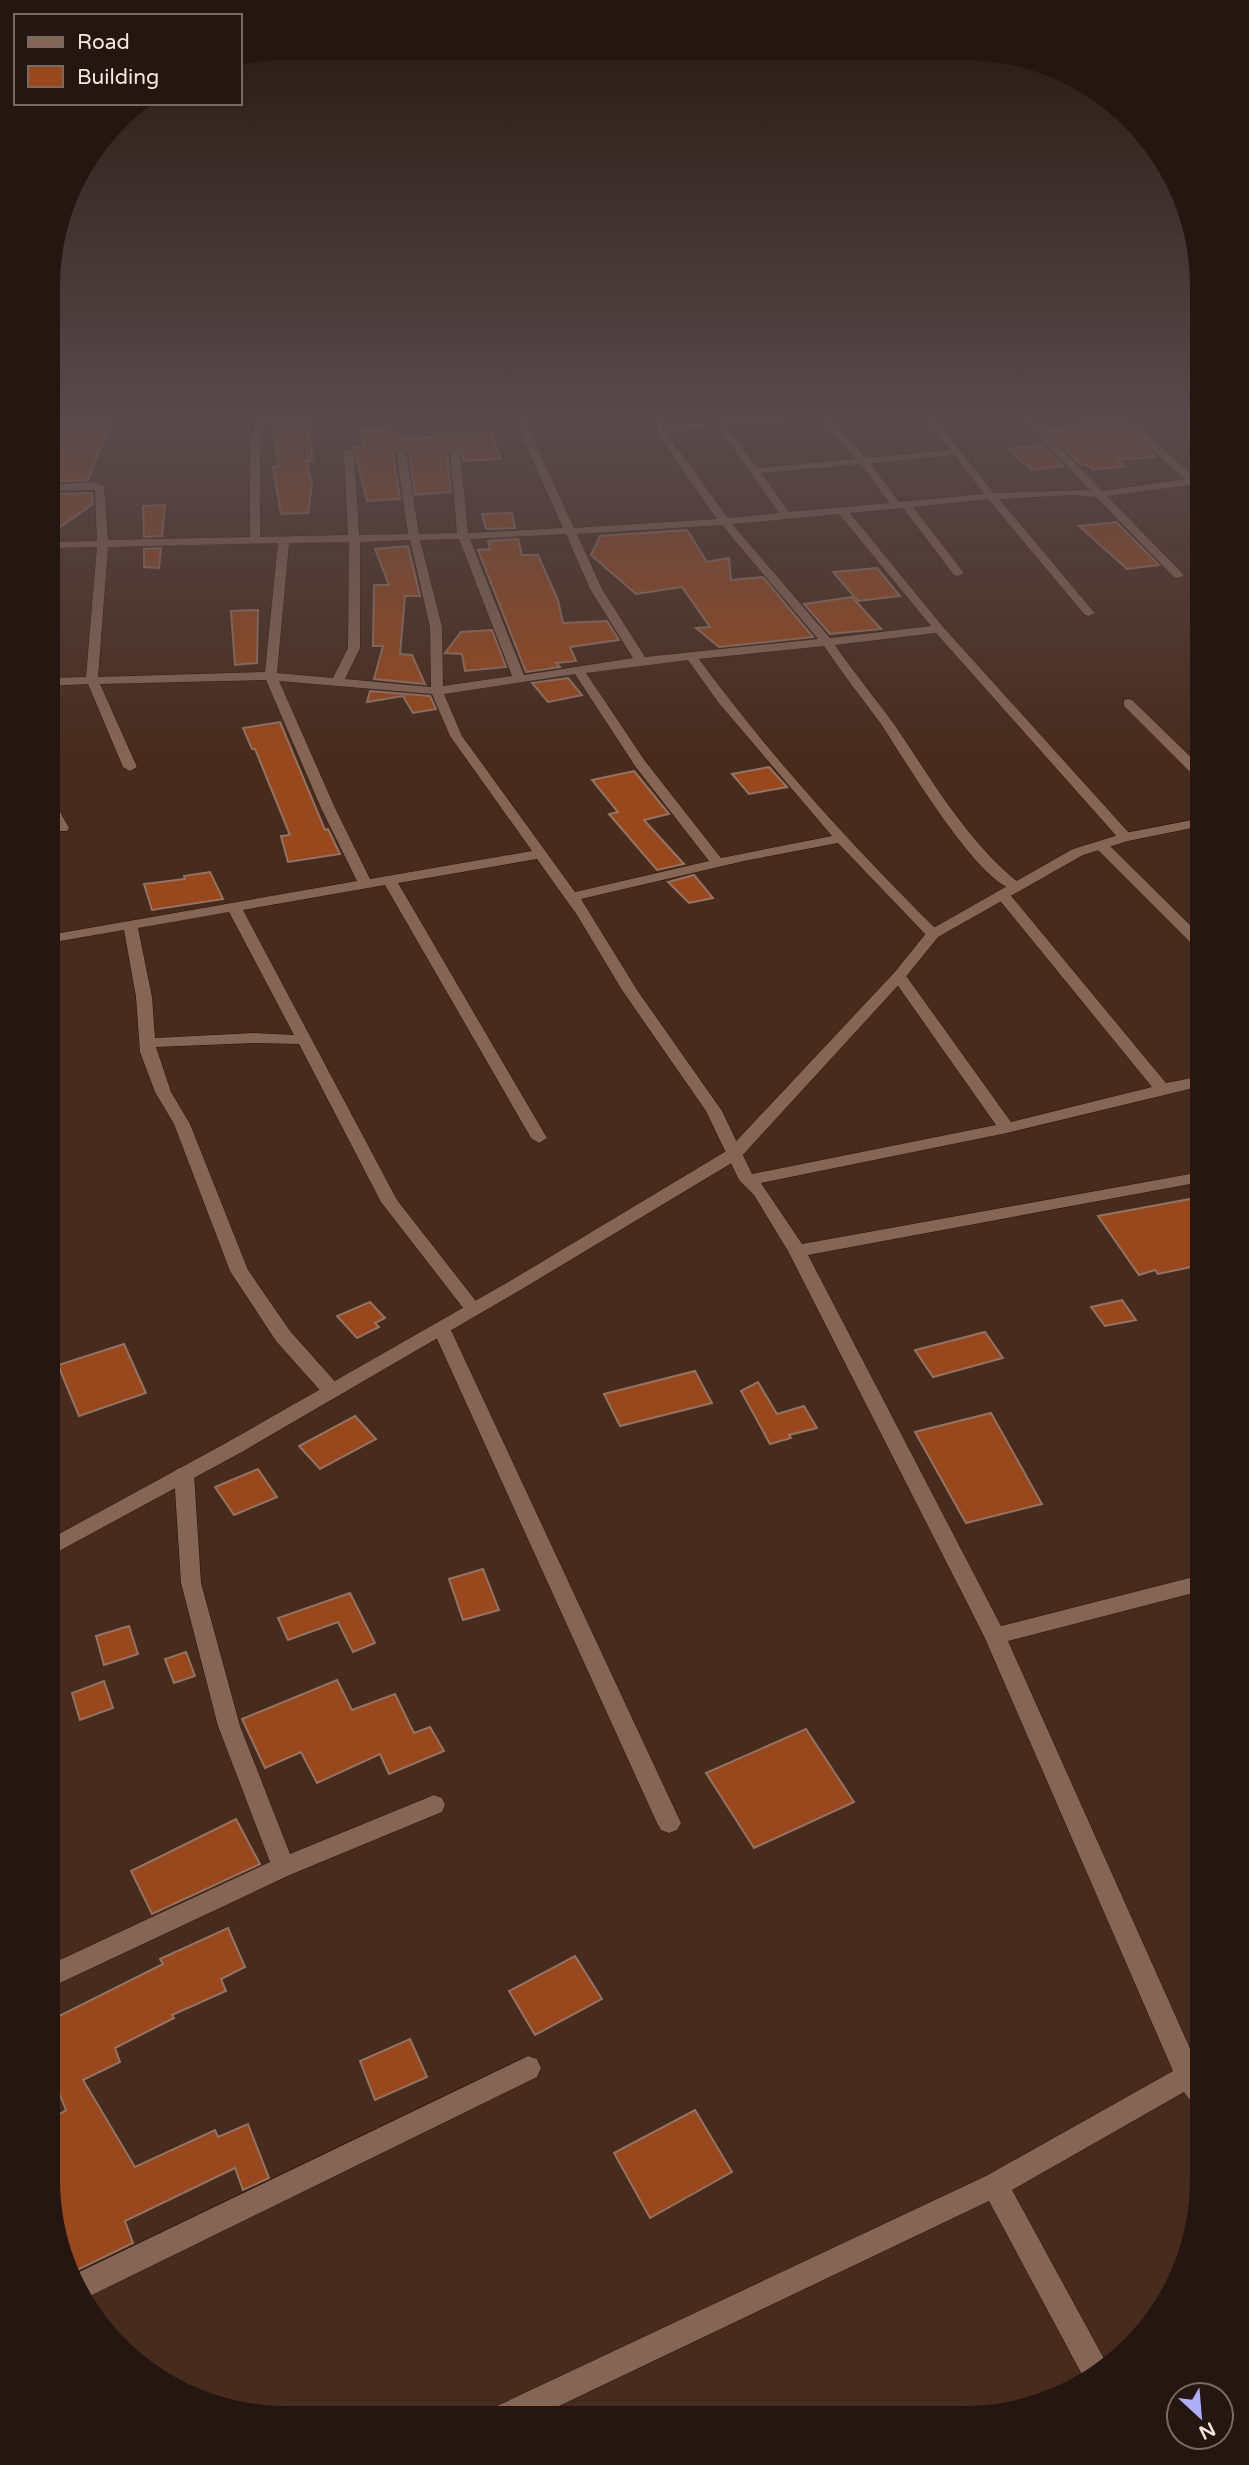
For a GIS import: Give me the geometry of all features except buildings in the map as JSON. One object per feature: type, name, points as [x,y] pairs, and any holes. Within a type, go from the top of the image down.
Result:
[{"type":"street","points":[[102,529],[92,680],[130,767]]},
{"type":"street","points":[[255,529],[255,539]]},
{"type":"street","points":[[338,681],[354,648],[354,529]]},
{"type":"street","points":[[413,529],[436,627],[438,691],[456,736],[572,898],[630,990],[714,1111],[747,1180],[760,1191],[797,1251],[995,1636],[1189,2072]]},
{"type":"street","points":[[462,529],[519,678]]},
{"type":"street","points":[[569,529],[596,589],[641,661]]},
{"type":"street","points":[[60,544],[463,536],[616,529]]},
{"type":"street","points":[[731,529],[827,642],[960,833],[994,872],[1162,1089]]},
{"type":"street","points":[[858,529],[939,629],[1125,837]]},
{"type":"street","points":[[921,529],[958,573]]},
{"type":"street","points":[[1019,529],[1089,613]]},
{"type":"street","points":[[1134,529],[1178,575]]},
{"type":"street","points":[[284,538],[271,676],[328,808],[365,884]]},
{"type":"street","points":[[60,681],[271,676],[438,691],[641,661],[939,629]]},
{"type":"street","points":[[691,656],[722,699],[869,870],[933,934]]},
{"type":"street","points":[[577,669],[640,763],[718,863]]},
{"type":"street","points":[[1128,703],[1190,764]]},
{"type":"street","points":[[60,824],[62,828]]},
{"type":"street","points":[[60,1542],[332,1391],[734,1154],[899,976],[933,934],[1078,852],[1125,837],[1190,824]]},
{"type":"street","points":[[572,898],[718,863],[843,838]]},
{"type":"street","points":[[1101,845],[1190,934]]},
{"type":"street","points":[[60,937],[540,854]]},
{"type":"street","points":[[389,880],[539,1138]]},
{"type":"street","points":[[234,907],[390,1202],[473,1309]]},
{"type":"street","points":[[130,926],[144,997],[152,1064],[163,1092],[182,1124],[239,1271],[283,1336],[332,1391]]},
{"type":"street","points":[[899,976],[1007,1128]]},
{"type":"street","points":[[148,1043],[254,1038],[304,1040]]},
{"type":"street","points":[[747,1180],[1007,1128],[1190,1083]]},
{"type":"street","points":[[797,1251],[1190,1179]]},
{"type":"street","points":[[440,1328],[669,1823]]},
{"type":"street","points":[[184,1474],[191,1583],[229,1726],[284,1867]]},
{"type":"street","points":[[995,1636],[1189,1586]]},
{"type":"street","points":[[60,1972],[284,1867],[434,1805]]},
{"type":"street","points":[[85,2283],[528,2068]]},
{"type":"street","points":[[527,2406],[995,2185],[1189,2088]]},
{"type":"street","points":[[995,2185],[1092,2365]]}]
